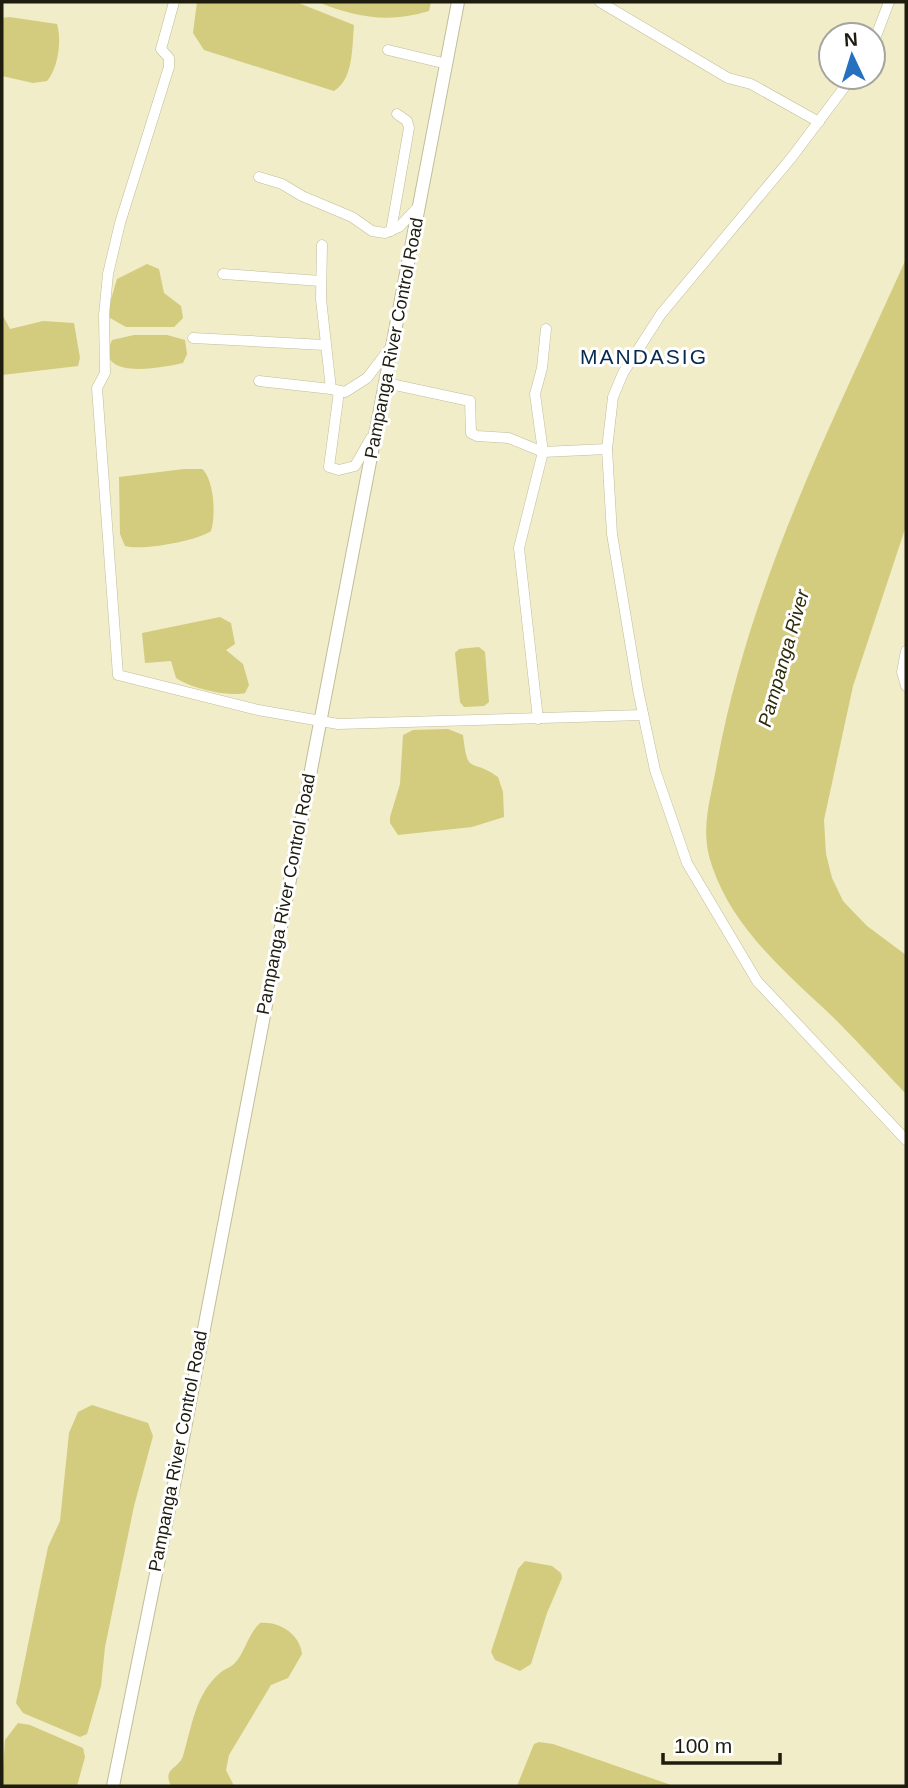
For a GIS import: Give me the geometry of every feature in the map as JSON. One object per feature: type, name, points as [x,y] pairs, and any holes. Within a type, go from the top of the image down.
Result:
[{"type":"main road","name":"Pampanga River Control Road","points":[[113,1786],[197,1366],[458,2]]},
{"type":"street","points":[[174,2],[161,49],[169,58],[169,67],[120,223],[108,274],[104,315],[105,373],[97,388],[118,675],[258,710],[354,725],[643,715]]},
{"type":"street","points":[[600,2],[728,78],[751,84],[819,121]]},
{"type":"street","points":[[882,21],[889,2]]},
{"type":"street","points":[[388,50],[447,64]]},
{"type":"street","points":[[842,91],[661,314],[623,373],[613,397],[607,449],[612,534],[655,770],[687,863],[748,969],[906,1140]]},
{"type":"street","points":[[391,231],[409,128],[407,121],[397,114]]},
{"type":"street","points":[[259,177],[282,184],[302,197],[352,217],[365,229],[384,233],[403,224],[419,206]]},
{"type":"street","points":[[322,245],[324,345],[335,390],[329,467],[339,470],[358,463],[376,428]]},
{"type":"street","points":[[223,274],[321,281]]},
{"type":"street","points":[[538,719],[519,548],[543,452],[535,394],[542,368],[546,329]]},
{"type":"street","points":[[193,338],[324,345]]},
{"type":"street","points":[[259,382],[345,392],[360,384],[393,345]]},
{"type":"street","points":[[386,383],[470,401],[471,433],[477,436],[509,438],[543,452],[607,449]]},
{"type":"street","points":[[906,651],[902,672],[906,687]]},
{"type":"water","points":[[197,2],[296,2],[354,25],[351,61],[341,86],[334,91],[204,50],[193,33]]},
{"type":"water","points":[[318,2],[431,2],[429,11],[387,18],[346,12]]},
{"type":"water","points":[[2,18],[57,24],[58,54],[47,81],[33,83],[2,76]]},
{"type":"water","name":"Pampanga River","points":[[906,259],[906,526],[853,686],[824,820],[826,854],[832,878],[843,901],[867,926],[906,955],[906,1094],[837,1021],[765,951],[734,911],[712,866],[706,827],[732,696],[772,567],[822,444]]},
{"type":"water","points":[[147,264],[159,269],[164,293],[181,306],[183,318],[174,327],[126,327],[110,318],[109,306],[117,279]]},
{"type":"water","points":[[2,314],[10,329],[43,321],[74,323],[80,358],[78,366],[2,375]]},
{"type":"water","points":[[134,335],[167,335],[185,340],[187,354],[183,363],[133,369],[112,362],[109,353],[112,340]]},
{"type":"water","points":[[202,469],[206,474],[214,507],[211,531],[169,544],[125,546],[120,534],[119,477]]},
{"type":"water","points":[[220,617],[231,623],[235,644],[226,650],[243,664],[249,685],[245,693],[219,693],[182,682],[176,678],[171,661],[145,663],[142,633]]},
{"type":"water","points":[[479,647],[485,652],[489,702],[484,706],[464,707],[460,702],[455,653],[459,649]]},
{"type":"water","points":[[448,729],[463,735],[467,756],[472,764],[498,777],[503,792],[504,817],[472,827],[398,835],[390,823],[390,817],[400,784],[403,735],[413,730]]},
{"type":"water","points":[[92,1405],[148,1423],[153,1436],[134,1506],[105,1647],[101,1686],[87,1734],[80,1737],[23,1713],[16,1703],[48,1547],[60,1521],[69,1433],[78,1412]]},
{"type":"water","points":[[525,1561],[552,1566],[561,1573],[562,1578],[547,1613],[531,1664],[520,1671],[495,1660],[491,1652],[518,1569]]},
{"type":"water","points":[[260,1623],[274,1624],[287,1630],[297,1640],[302,1654],[288,1678],[271,1685],[229,1755],[226,1770],[234,1786],[171,1786],[170,1772],[183,1756],[205,1691],[220,1673],[237,1660]]},
{"type":"water","points":[[18,1723],[30,1725],[83,1748],[85,1757],[77,1786],[2,1786],[5,1740]]},
{"type":"water","points":[[534,1744],[553,1744],[674,1786],[517,1786]]},
{"type":"district","name":"MANDASIG","points":[[644,357]]}]
